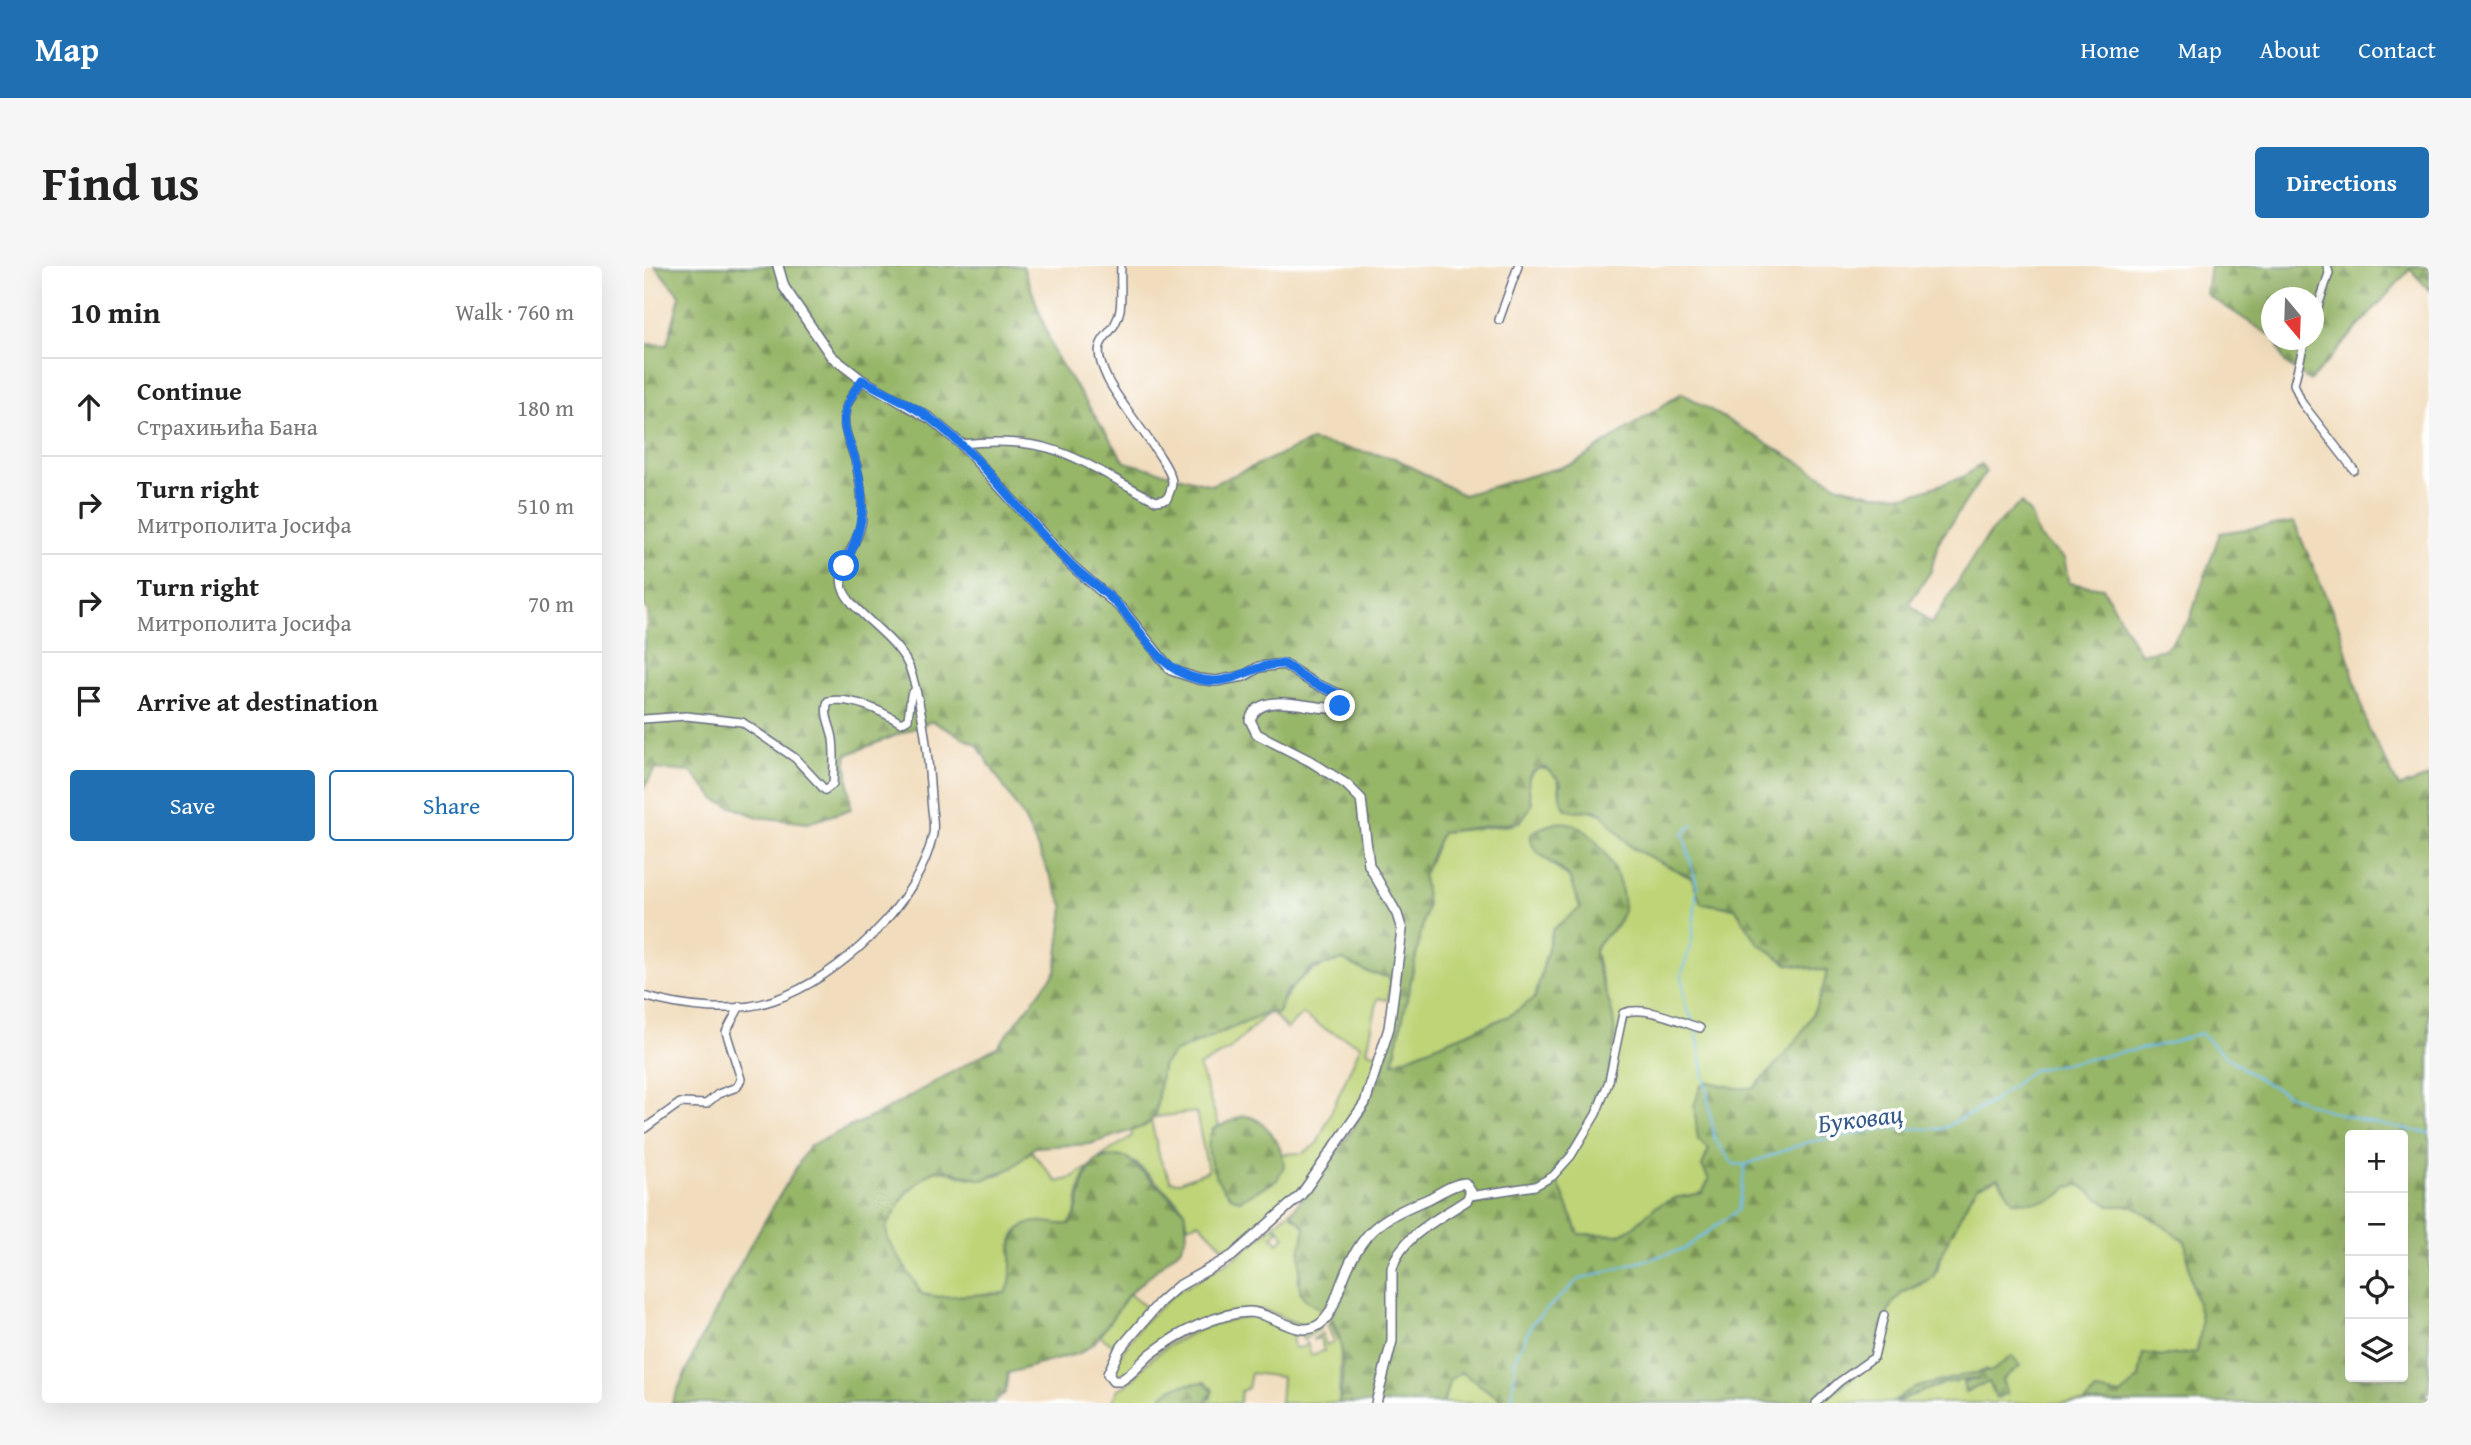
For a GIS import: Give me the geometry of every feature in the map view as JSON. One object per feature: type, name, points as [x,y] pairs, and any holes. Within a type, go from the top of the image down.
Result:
[{"type":"street","points":[[778,266],[784,287],[831,356],[862,380],[931,419],[961,444],[1071,565],[1122,609],[1171,670],[1198,679],[1230,681],[1259,667],[1284,664],[1313,683],[1341,695],[1342,704],[1336,708],[1269,705],[1254,712],[1250,725],[1257,734],[1296,753],[1358,794],[1364,812],[1369,865],[1397,914],[1402,930],[1402,948],[1383,1052],[1365,1103],[1341,1141],[1286,1211],[1232,1256],[1177,1287],[1143,1318],[1112,1361],[1110,1378],[1116,1382],[1124,1380],[1150,1355],[1179,1336],[1206,1322],[1232,1315],[1258,1313],[1299,1328],[1312,1328],[1322,1323],[1334,1305],[1347,1269],[1369,1233],[1383,1218],[1460,1183],[1471,1188],[1470,1196]]},
{"type":"street","points":[[961,444],[988,441],[1037,443],[1070,453],[1156,502],[1167,499],[1173,484],[1169,468],[1132,421],[1107,380],[1098,355],[1100,340],[1113,325],[1119,310],[1121,266]]},
{"type":"street","points":[[1499,320],[1518,266]]},
{"type":"street","points":[[2324,288],[2329,273],[2327,266]]},
{"type":"street","points":[[2302,350],[2294,384],[2302,403],[2354,470]]},
{"type":"street","points":[[644,996],[674,1004],[740,1006],[774,1000],[811,982],[860,948],[915,882],[933,833],[927,744],[915,690],[900,650],[852,601],[842,587],[844,566],[860,534],[863,519],[856,463],[844,418],[846,406],[862,380]]},
{"type":"street","points":[[644,719],[686,716],[742,722],[795,758],[825,790],[833,783],[835,763],[833,737],[825,710],[828,701],[839,699],[869,708],[901,723],[908,719],[911,695],[915,690]]},
{"type":"street","points":[[644,1129],[680,1103],[706,1104],[719,1094],[737,1087],[741,1079],[726,1032],[740,1006]]},
{"type":"street","points":[[1376,1403],[1391,1350],[1392,1268],[1395,1257],[1416,1234],[1470,1196],[1478,1197],[1496,1190],[1535,1186],[1553,1176],[1572,1156],[1596,1114],[1609,1081],[1623,1013],[1630,1011],[1659,1015],[1697,1027]]},
{"type":"street","points":[[1816,1403],[1839,1381],[1874,1357],[1884,1315]]},
{"type":"green space","points":[[655,266],[1023,266],[1055,355],[1125,462],[1211,485],[1311,441],[1395,458],[1463,495],[1575,463],[1682,393],[1839,486],[1872,494],[1910,495],[1963,477],[1981,464],[1986,471],[1938,543],[1931,571],[1909,603],[1931,624],[1993,529],[2021,503],[2030,513],[2039,538],[2064,558],[2069,583],[2103,588],[2140,654],[2165,649],[2189,621],[2220,533],[2294,522],[2340,629],[2368,728],[2399,787],[2429,777],[2429,1392],[2423,1393],[2429,1398],[2429,1403],[2084,1403],[2096,1391],[2121,1395],[2139,1378],[2143,1353],[2162,1356],[2196,1352],[2201,1321],[2185,1241],[2134,1206],[2110,1206],[2080,1185],[2068,1187],[2050,1200],[2013,1201],[1998,1178],[1978,1186],[1969,1199],[1943,1250],[1933,1277],[1902,1293],[1893,1303],[1885,1319],[1876,1359],[1820,1403],[1506,1403],[1461,1372],[1450,1380],[1443,1403],[1339,1403],[1343,1368],[1337,1331],[1325,1313],[1300,1291],[1300,1252],[1305,1227],[1291,1213],[1338,1150],[1366,1106],[1386,1058],[1393,1019],[1392,978],[1367,972],[1343,960],[1312,968],[1285,994],[1278,1013],[1263,1014],[1173,1053],[1162,1066],[1155,1117],[1145,1126],[1090,1144],[1035,1147],[1012,1168],[983,1180],[946,1170],[932,1171],[907,1192],[886,1227],[888,1240],[922,1294],[939,1297],[1005,1293],[1011,1276],[1012,1243],[1016,1234],[1024,1226],[1036,1222],[1069,1224],[1076,1211],[1086,1177],[1096,1160],[1116,1156],[1128,1158],[1185,1211],[1187,1234],[1180,1249],[1129,1294],[1095,1342],[1080,1353],[1008,1373],[1005,1393],[994,1403],[672,1403],[696,1349],[751,1244],[809,1146],[882,1112],[998,1046],[1056,971],[1064,907],[1025,820],[977,745],[932,721],[846,755],[851,809],[808,823],[758,817],[717,801],[691,772],[655,769],[644,788],[644,641],[649,612],[644,606],[644,344],[667,345],[680,296]],"holes":[[[1546,768],[1560,781],[1560,796],[1565,808],[1573,811],[1594,810],[1602,814],[1632,848],[1692,878],[1701,903],[1735,908],[1758,943],[1788,964],[1827,971],[1817,1005],[1800,1035],[1754,1088],[1736,1088],[1708,1082],[1700,1087],[1694,1107],[1698,1140],[1709,1149],[1702,1166],[1709,1180],[1702,1193],[1675,1198],[1655,1207],[1631,1229],[1619,1235],[1579,1234],[1554,1173],[1590,1121],[1607,1081],[1612,1060],[1613,1018],[1597,968],[1595,951],[1596,946],[1620,918],[1623,898],[1608,858],[1588,833],[1576,825],[1563,822],[1539,829],[1531,835],[1534,848],[1568,876],[1580,908],[1553,929],[1535,998],[1509,1016],[1393,1063],[1427,905],[1423,876],[1442,832],[1520,822],[1532,805],[1528,781],[1533,772]]]},
{"type":"green space","points":[[2210,266],[2429,266],[2429,290],[2410,269],[2310,381],[2285,363],[2279,350],[2324,350],[2324,287],[2261,287],[2261,330],[2206,294]]},
{"type":"green space","points":[[1539,768],[1549,770],[1558,777],[1560,797],[1565,808],[1602,814],[1632,848],[1692,878],[1701,903],[1735,908],[1758,943],[1788,964],[1827,971],[1817,1005],[1800,1035],[1754,1088],[1736,1088],[1708,1082],[1709,1180],[1702,1193],[1675,1198],[1655,1207],[1631,1229],[1619,1235],[1579,1234],[1554,1173],[1614,1026],[1595,952],[1600,941],[1620,919],[1622,895],[1607,857],[1595,841],[1580,830],[1564,824],[1548,826],[1531,838],[1540,854],[1569,878],[1581,908],[1553,929],[1535,998],[1509,1016],[1393,1064],[1427,905],[1423,876],[1442,832],[1512,825],[1532,801],[1527,783],[1531,774]]},
{"type":"green space","points":[[1344,960],[1367,972],[1391,978],[1388,1000],[1378,998],[1367,1051],[1379,1054],[1361,1103],[1300,1190],[1229,1253],[1199,1222],[1188,1226],[1185,1211],[1177,1201],[1136,1163],[1105,1156],[1096,1160],[1132,1136],[1131,1131],[1151,1121],[1160,1159],[1171,1181],[1179,1182],[1208,1171],[1196,1112],[1155,1117],[1162,1066],[1173,1053],[1268,1013],[1229,1050],[1199,1066],[1219,1126],[1213,1129],[1215,1160],[1224,1190],[1240,1200],[1274,1182],[1282,1154],[1303,1153],[1317,1144],[1361,1045],[1325,1029],[1302,1014],[1287,1029],[1274,1015],[1278,1013],[1295,984],[1303,977],[1321,966]]},
{"type":"green space","points":[[1243,1116],[1259,1121],[1271,1134],[1280,1150],[1284,1166],[1277,1180],[1240,1200],[1224,1189],[1218,1180],[1208,1147],[1213,1129]]},
{"type":"green space","points":[[1031,1151],[1057,1182],[1069,1179],[1089,1167],[1081,1184],[1074,1219],[1066,1225],[1039,1223],[1023,1227],[1015,1235],[1011,1246],[1011,1283],[1005,1293],[939,1297],[922,1294],[901,1265],[886,1233],[886,1225],[896,1206],[930,1173],[938,1170],[976,1179],[985,1178],[1010,1169]]},
{"type":"green space","points":[[1998,1178],[2080,1185],[2110,1206],[2134,1206],[2185,1241],[2201,1322],[2196,1353],[2162,1356],[2143,1353],[2139,1378],[2121,1396],[2096,1391],[2084,1403],[1897,1403],[1930,1386],[1904,1394],[1891,1403],[1820,1403],[1880,1351],[1885,1319],[1893,1303],[1902,1293],[1928,1282],[1937,1271],[1943,1250],[1978,1186]],"holes":[[[1986,1370],[2002,1380],[2007,1394],[1990,1382],[1982,1383],[1982,1387],[1980,1378],[1947,1382]]]},
{"type":"green space","points":[[1292,1210],[1292,1216],[1305,1227],[1298,1283],[1325,1313],[1318,1320],[1303,1324],[1262,1310],[1226,1314],[1188,1330],[1122,1375],[1116,1374],[1116,1361],[1142,1324],[1174,1294],[1235,1258],[1274,1226],[1278,1231],[1272,1236],[1278,1243],[1285,1237],[1275,1224]]},
{"type":"green space","points":[[1129,1294],[1147,1308],[1115,1347],[1100,1336]]},
{"type":"green space","points":[[1252,1316],[1321,1328],[1303,1340],[1302,1335],[1292,1337],[1294,1348],[1304,1347],[1307,1343],[1311,1355],[1324,1351],[1320,1338],[1312,1340],[1322,1333],[1326,1345],[1334,1342],[1328,1326],[1330,1319],[1341,1347],[1339,1403],[1280,1403],[1282,1377],[1251,1373],[1248,1388],[1241,1391],[1240,1403],[1201,1403],[1211,1398],[1212,1387],[1189,1384],[1168,1391],[1158,1403],[1111,1403],[1118,1389],[1129,1383],[1155,1356],[1177,1341],[1213,1325]]},
{"type":"green space","points":[[2012,1356],[2020,1366],[2002,1380],[2007,1394],[1996,1398],[1989,1382],[1965,1392],[1963,1383],[1978,1378],[1945,1383],[1891,1403],[1914,1388],[1968,1374],[1992,1371]]},
{"type":"green space","points":[[1461,1372],[1506,1403],[1443,1403],[1450,1380]]},
{"type":"green space","points":[[1205,1382],[1213,1391],[1206,1402],[1158,1403],[1172,1388]]},
{"type":"waterway","points":[[1694,825],[1683,832],[1697,886],[1692,940],[1682,973],[1685,1006],[1695,1024]]},
{"type":"waterway","name":"Буковац","points":[[1696,1029],[1715,1140],[1733,1164],[1745,1165],[1808,1142],[1887,1128],[1942,1129],[1995,1100],[2032,1070],[2171,1043],[2200,1033],[2250,1074],[2305,1102],[2365,1121],[2429,1133]]},
{"type":"waterway","name":"Буковац","points":[[1512,1403],[1515,1359],[1533,1322],[1578,1280],[1684,1249],[1738,1210],[1745,1166]]},
{"type":"route","points":[[844,566],[857,542],[863,519],[856,463],[844,418],[846,406],[862,380],[902,400],[931,419],[961,444],[1071,565],[1122,609],[1160,660],[1171,670],[1198,679],[1230,681],[1259,667],[1284,664],[1313,683],[1341,695],[1343,699],[1340,706]]}]
